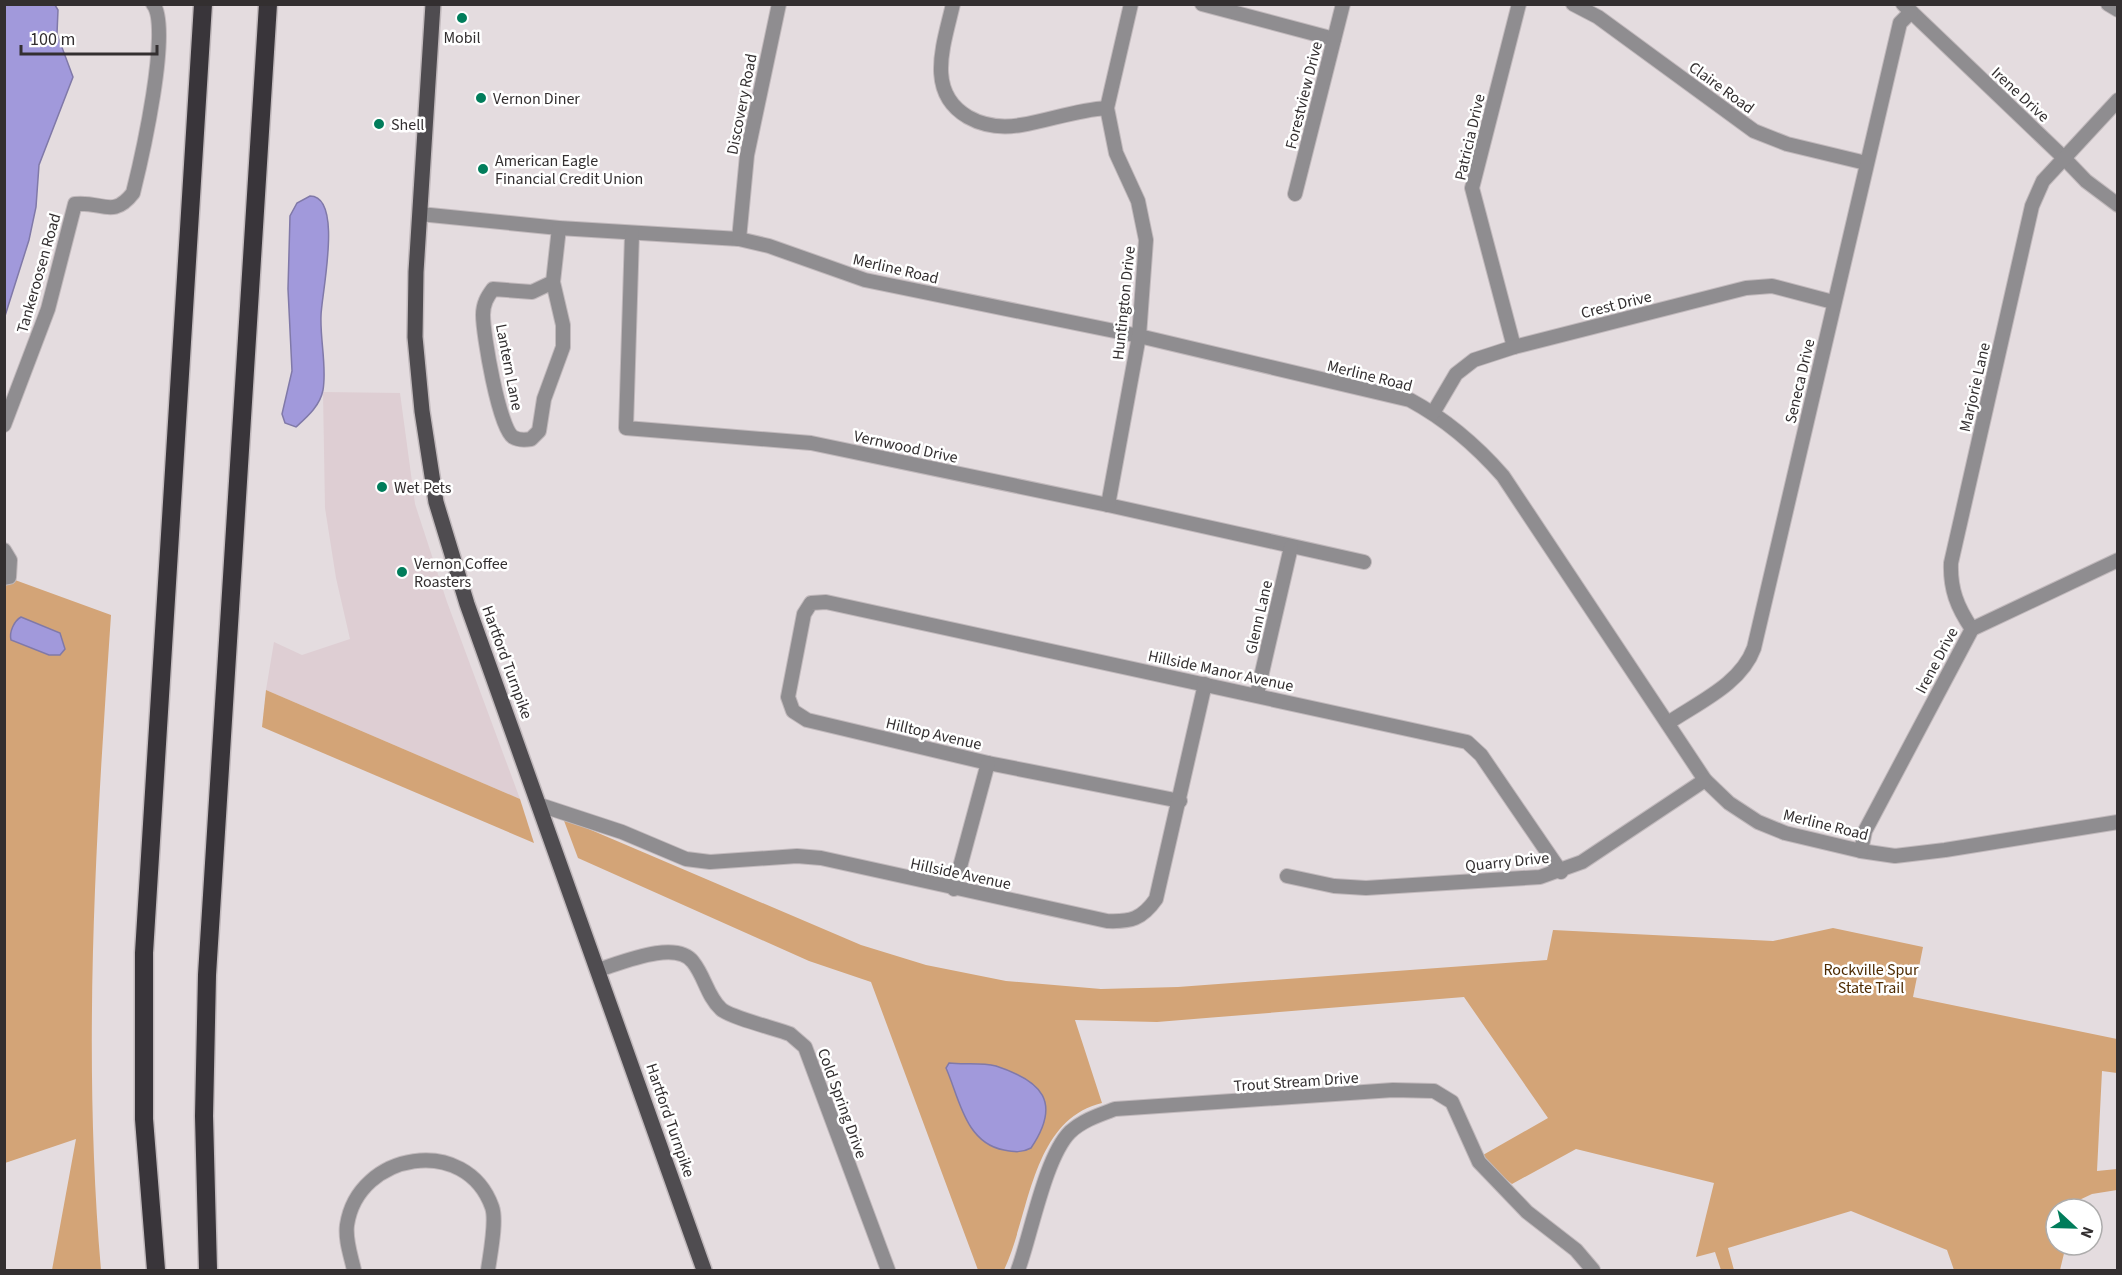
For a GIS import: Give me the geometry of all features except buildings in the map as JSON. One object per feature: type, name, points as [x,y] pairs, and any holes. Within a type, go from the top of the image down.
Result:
[{"type":"highway","points":[[156,1270],[144,1119],[144,953],[203,4]]},
{"type":"highway","points":[[208,1270],[204,1116],[207,975],[268,4]]},
{"type":"main road","name":"Hartford Turnpike","points":[[433,4],[415,337],[422,411],[436,502],[468,603],[704,1270]]},
{"type":"street","name":"Tankeroosen Road","points":[[4,425],[48,309],[75,204],[84,203],[116,209],[125,204],[133,193],[157,69],[161,25],[153,4]]},
{"type":"street","name":"Discovery Road","points":[[739,239],[747,155],[779,4]]},
{"type":"street","points":[[953,4],[941,58],[941,83],[947,99],[957,111],[974,120],[1001,127],[1077,110],[1107,108]]},
{"type":"street","name":"Huntington Drive","points":[[1108,505],[1139,336],[1146,240],[1138,201],[1116,153],[1107,108],[1131,4]]},
{"type":"street","points":[[1202,4],[1334,39]]},
{"type":"street","name":"Forestview Drive","points":[[1295,194],[1343,4]]},
{"type":"street","name":"Patricia Drive","points":[[1514,347],[1472,188],[1519,4]]},
{"type":"street","name":"Claire Road","points":[[1573,4],[1598,17],[1754,131],[1779,142],[1866,163]]},
{"type":"street","points":[[2108,4],[2118,10]]},
{"type":"street","name":"Seneca Drive","points":[[1668,723],[1738,677],[1749,660],[1866,163],[1900,23],[1907,8]]},
{"type":"street","name":"Irene Drive","points":[[1907,8],[2086,181],[2118,205]]},
{"type":"street","name":"Marjorie Lane","points":[[1972,629],[1954,596],[1950,582],[1951,563],[2032,206],[2043,181],[2118,100]]},
{"type":"street","name":"Merline Road","points":[[420,214],[632,234],[739,239],[769,246],[865,280],[1139,336],[1410,400],[1433,413],[1478,448],[1503,476],[1705,780],[1729,803],[1758,822],[1785,833],[1861,851],[1895,856],[2118,822]]},
{"type":"street","name":"Lantern Lane","points":[[553,282],[532,292],[493,289],[486,297],[483,313],[486,350],[504,424],[512,436],[522,440],[531,439],[539,430],[544,399],[563,347],[563,325],[553,282],[559,228]]},
{"type":"street","name":"Vernwood Drive","points":[[632,234],[626,428],[811,443],[1108,505],[1364,562]]},
{"type":"street","name":"Crest Drive","points":[[1433,413],[1456,374],[1466,364],[1514,347],[1746,288],[1772,286],[1833,302]]},
{"type":"street","name":"Glenn Lane","points":[[1257,694],[1291,547]]},
{"type":"street","points":[[4,550],[11,569],[9,577],[4,578]]},
{"type":"street","name":"Irene Drive","points":[[1861,851],[1865,831],[1972,629],[2118,560]]},
{"type":"street","name":"Hillside Manor Avenue","points":[[811,603],[826,602],[1257,694],[1467,742],[1481,754],[1561,872]]},
{"type":"street","name":"Hilltop Avenue","points":[[811,603],[804,614],[788,697],[793,711],[807,720],[988,763],[1180,801]]},
{"type":"street","name":"Hillside Avenue","points":[[540,805],[622,832],[686,859],[710,862],[797,856],[821,858],[1107,921],[1128,922],[1148,910],[1156,899],[1205,684]]},
{"type":"street","points":[[954,889],[988,763]]},
{"type":"street","name":"Quarry Drive","points":[[1287,876],[1334,886],[1366,888],[1540,877],[1561,872],[1582,862],[1705,780]]},
{"type":"street","name":"Cold Spring Drive","points":[[598,970],[669,951],[682,952],[693,962],[710,995],[723,1011],[799,1039],[805,1047],[888,1270]]},
{"type":"street","name":"Trout Stream Drive","points":[[1018,1270],[1052,1164],[1070,1133],[1090,1118],[1115,1109],[1393,1090],[1434,1091],[1452,1102],[1479,1162],[1527,1212],[1576,1250],[1593,1270]]},
{"type":"street","points":[[354,1270],[348,1247],[347,1226],[354,1203],[371,1180],[394,1165],[419,1158],[453,1165],[478,1183],[492,1208],[488,1270]]},
{"type":"shaded area","points":[[5,5],[55,5],[58,10],[57,34],[73,77],[39,165],[36,207],[29,240],[5,316]]},
{"type":"shaded area","points":[[310,196],[320,200],[326,212],[328,229],[321,316],[324,381],[316,406],[296,427],[285,423],[282,414],[292,371],[288,289],[290,216],[297,203]]},
{"type":"shaded area","points":[[323,392],[400,393],[415,504],[447,602],[520,799],[266,690],[274,642],[302,655],[350,639],[336,578],[325,508]]},
{"type":"shaded area","points":[[21,617],[60,633],[65,649],[60,655],[49,655],[11,640],[13,627]]},
{"type":"shaded area","points":[[949,1063],[996,1066],[1012,1072],[1035,1086],[1046,1106],[1040,1132],[1031,1148],[1018,1152],[1004,1150],[991,1146],[980,1138],[972,1129],[960,1105],[946,1068]]},
{"type":"green space","points":[[4,576],[111,615],[100,779],[93,942],[92,1105],[101,1270],[52,1270],[76,1139],[5,1163]]},
{"type":"green space","points":[[266,690],[520,799],[534,843],[262,727]]},
{"type":"green space","name":"Rockville Spur State Trail","points":[[563,818],[861,945],[926,965],[1006,981],[1101,989],[1178,987],[1547,960],[1553,930],[1773,941],[1833,928],[1923,947],[1913,997],[2117,1039],[2117,1073],[2102,1071],[2097,1171],[2117,1169],[2117,1190],[2086,1197],[2044,1197],[2044,1257],[2063,1257],[2060,1270],[1954,1270],[1947,1250],[1851,1211],[1728,1248],[1734,1270],[1721,1270],[1715,1252],[1696,1257],[1714,1183],[1576,1149],[1512,1184],[1492,1169],[1483,1155],[1548,1118],[1464,997],[1157,1022],[1075,1020],[1102,1103],[1078,1113],[1060,1129],[1047,1149],[1036,1172],[1004,1270],[978,1270],[871,982],[809,961],[578,858]]},
{"type":"place","name":"Mobil","points":[[462,18]]},
{"type":"place","name":"Vernon Diner","points":[[481,98]]},
{"type":"place","name":"Shell","points":[[379,124]]},
{"type":"place","name":"American Eagle Financial Credit Union","points":[[483,169]]},
{"type":"place","name":"Wet Pets","points":[[382,487]]},
{"type":"place","name":"Vernon Coffee Roasters","points":[[402,572]]}]
